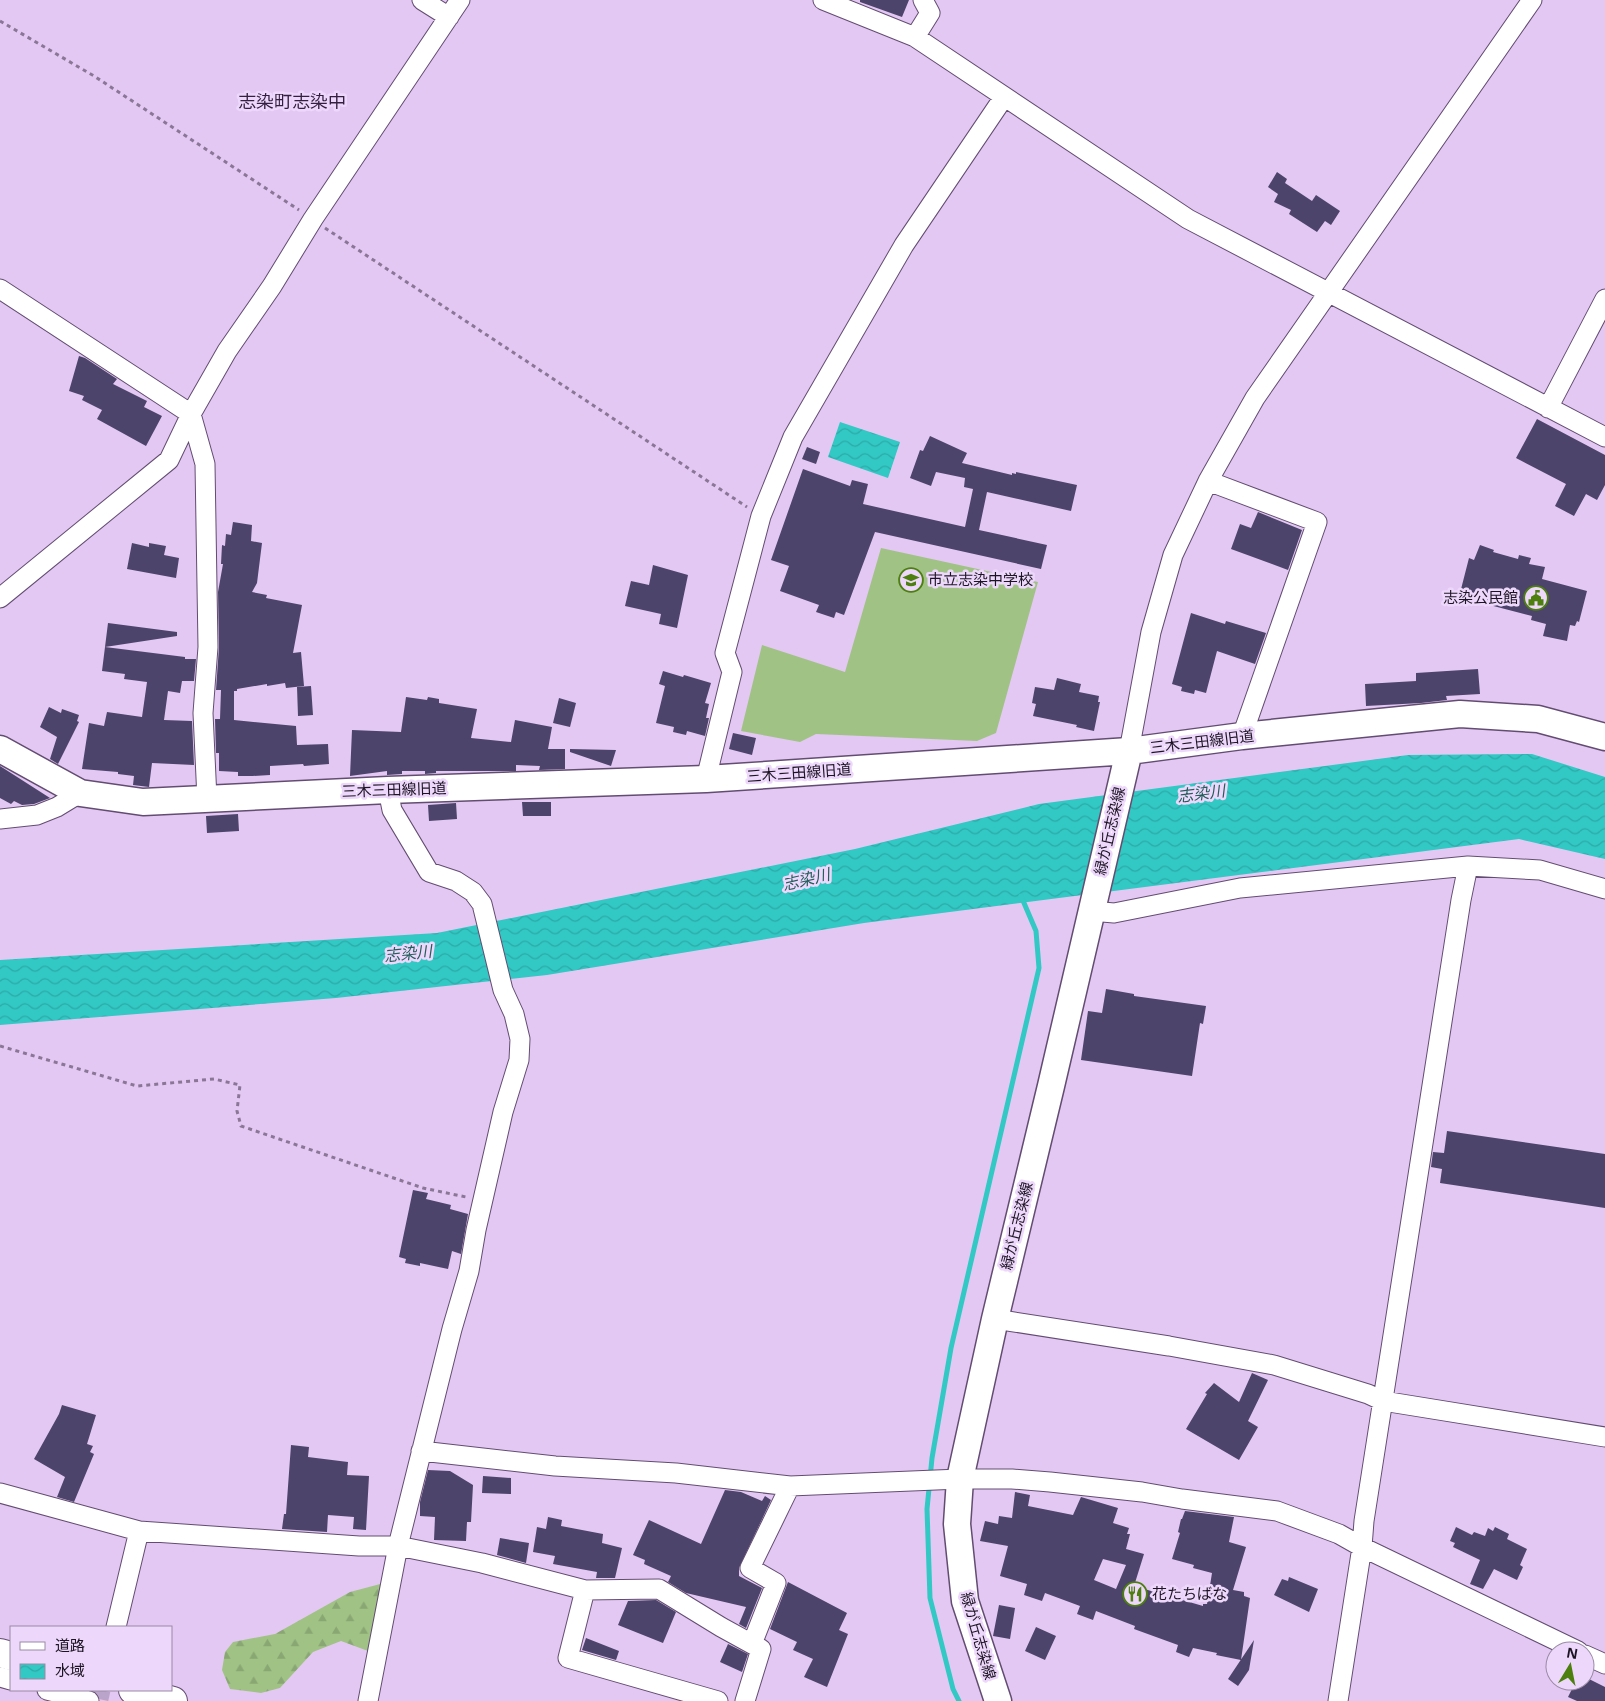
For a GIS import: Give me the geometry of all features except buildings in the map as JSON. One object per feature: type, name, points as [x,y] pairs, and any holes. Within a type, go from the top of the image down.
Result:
[{"type":"main road","points":[[137,1691],[173,1701]]},
{"type":"street","points":[[422,0],[449,17]]},
{"type":"street","points":[[0,598],[169,460],[191,414],[227,351],[272,286],[313,219],[460,0]]},
{"type":"street","points":[[823,0],[915,37],[1188,219],[1605,438]]},
{"type":"street","points":[[1128,751],[1151,632],[1171,564],[1208,482],[1255,398],[1532,0]]},
{"type":"street","points":[[915,37],[930,4]]},
{"type":"street","points":[[706,778],[732,672],[725,653],[761,516],[793,437],[904,244],[1004,96]]},
{"type":"street","points":[[0,288],[191,414],[205,464],[208,646],[203,713],[207,798]]},
{"type":"street","points":[[1548,408],[1605,299]]},
{"type":"street","points":[[1208,482],[1317,522],[1242,736]]},
{"type":"street","name":"三木三田線旧道","points":[[0,749],[80,793],[142,802],[388,790],[706,778],[1128,751],[1242,736],[1460,714],[1538,719],[1605,737]]},
{"type":"street","name":"緑が丘志染線","points":[[998,1701],[965,1600],[956,1524],[960,1479],[994,1319],[1128,751]]},
{"type":"street","points":[[368,1701],[398,1546],[452,1329],[469,1270],[482,1200],[503,1112],[519,1060],[520,1039],[514,1014],[503,990],[482,904],[473,892],[456,881],[429,872],[392,810],[388,790]]},
{"type":"street","points":[[0,819],[37,815],[57,807],[80,793]]},
{"type":"street","points":[[1091,911],[1114,913],[1240,888],[1468,866],[1540,870],[1605,889]]},
{"type":"street","points":[[1338,1701],[1362,1547],[1364,1521],[1468,866]]},
{"type":"street","points":[[994,1319],[1169,1346],[1274,1365],[1368,1394],[1383,1401],[1605,1437]]},
{"type":"street","points":[[422,1451],[555,1466],[676,1473],[790,1486],[960,1479],[1012,1479],[1142,1492],[1182,1500],[1277,1511],[1339,1534],[1362,1547],[1557,1641]]},
{"type":"street","points":[[752,1644],[776,1583],[750,1568],[790,1486]]},
{"type":"street","points":[[0,1493],[139,1531],[340,1545],[398,1546],[482,1563],[585,1590],[658,1589],[761,1649],[745,1701]]},
{"type":"street","points":[[116,1626],[139,1531]]},
{"type":"street","points":[[585,1590],[568,1658],[718,1701]]},
{"type":"street","points":[[52,1691],[95,1700]]},
{"type":"path","points":[[0,21],[94,76],[761,516]]},
{"type":"path","points":[[0,1046],[137,1086],[214,1079],[240,1085],[237,1111],[241,1126],[423,1188],[482,1200]]},
{"type":"green space","points":[[881,548],[1038,582],[996,733],[977,741],[816,734],[800,742],[741,731],[762,645],[845,672]]},
{"type":"green space","points":[[384,1583],[368,1651],[341,1641],[313,1652],[280,1688],[261,1693],[230,1689],[222,1670],[225,1652],[233,1642],[275,1634],[350,1592]]},
{"type":"water","points":[[840,422],[900,442],[888,478],[828,457]]},
{"type":"water","name":"志染川","points":[[1532,754],[1605,777],[1605,859],[1519,839],[864,923],[547,975],[336,998],[0,1025],[0,960],[437,933],[855,849],[1039,804],[1408,755]]},
{"type":"waterway","points":[[959,1701],[953,1689],[930,1598],[927,1509],[932,1458],[951,1348],[1039,968],[1036,931],[1021,896]]},
{"type":"tunnel","points":[[99,1699],[101,1691]]},
{"type":"place","name":"市立志染中学校","points":[[911,580]]},
{"type":"place","name":"志染公民館","points":[[1536,598]]},
{"type":"place","name":"花たちばな","points":[[1135,1594]]},
{"type":"district","name":"志染町志染中","points":[[292,102]]}]
